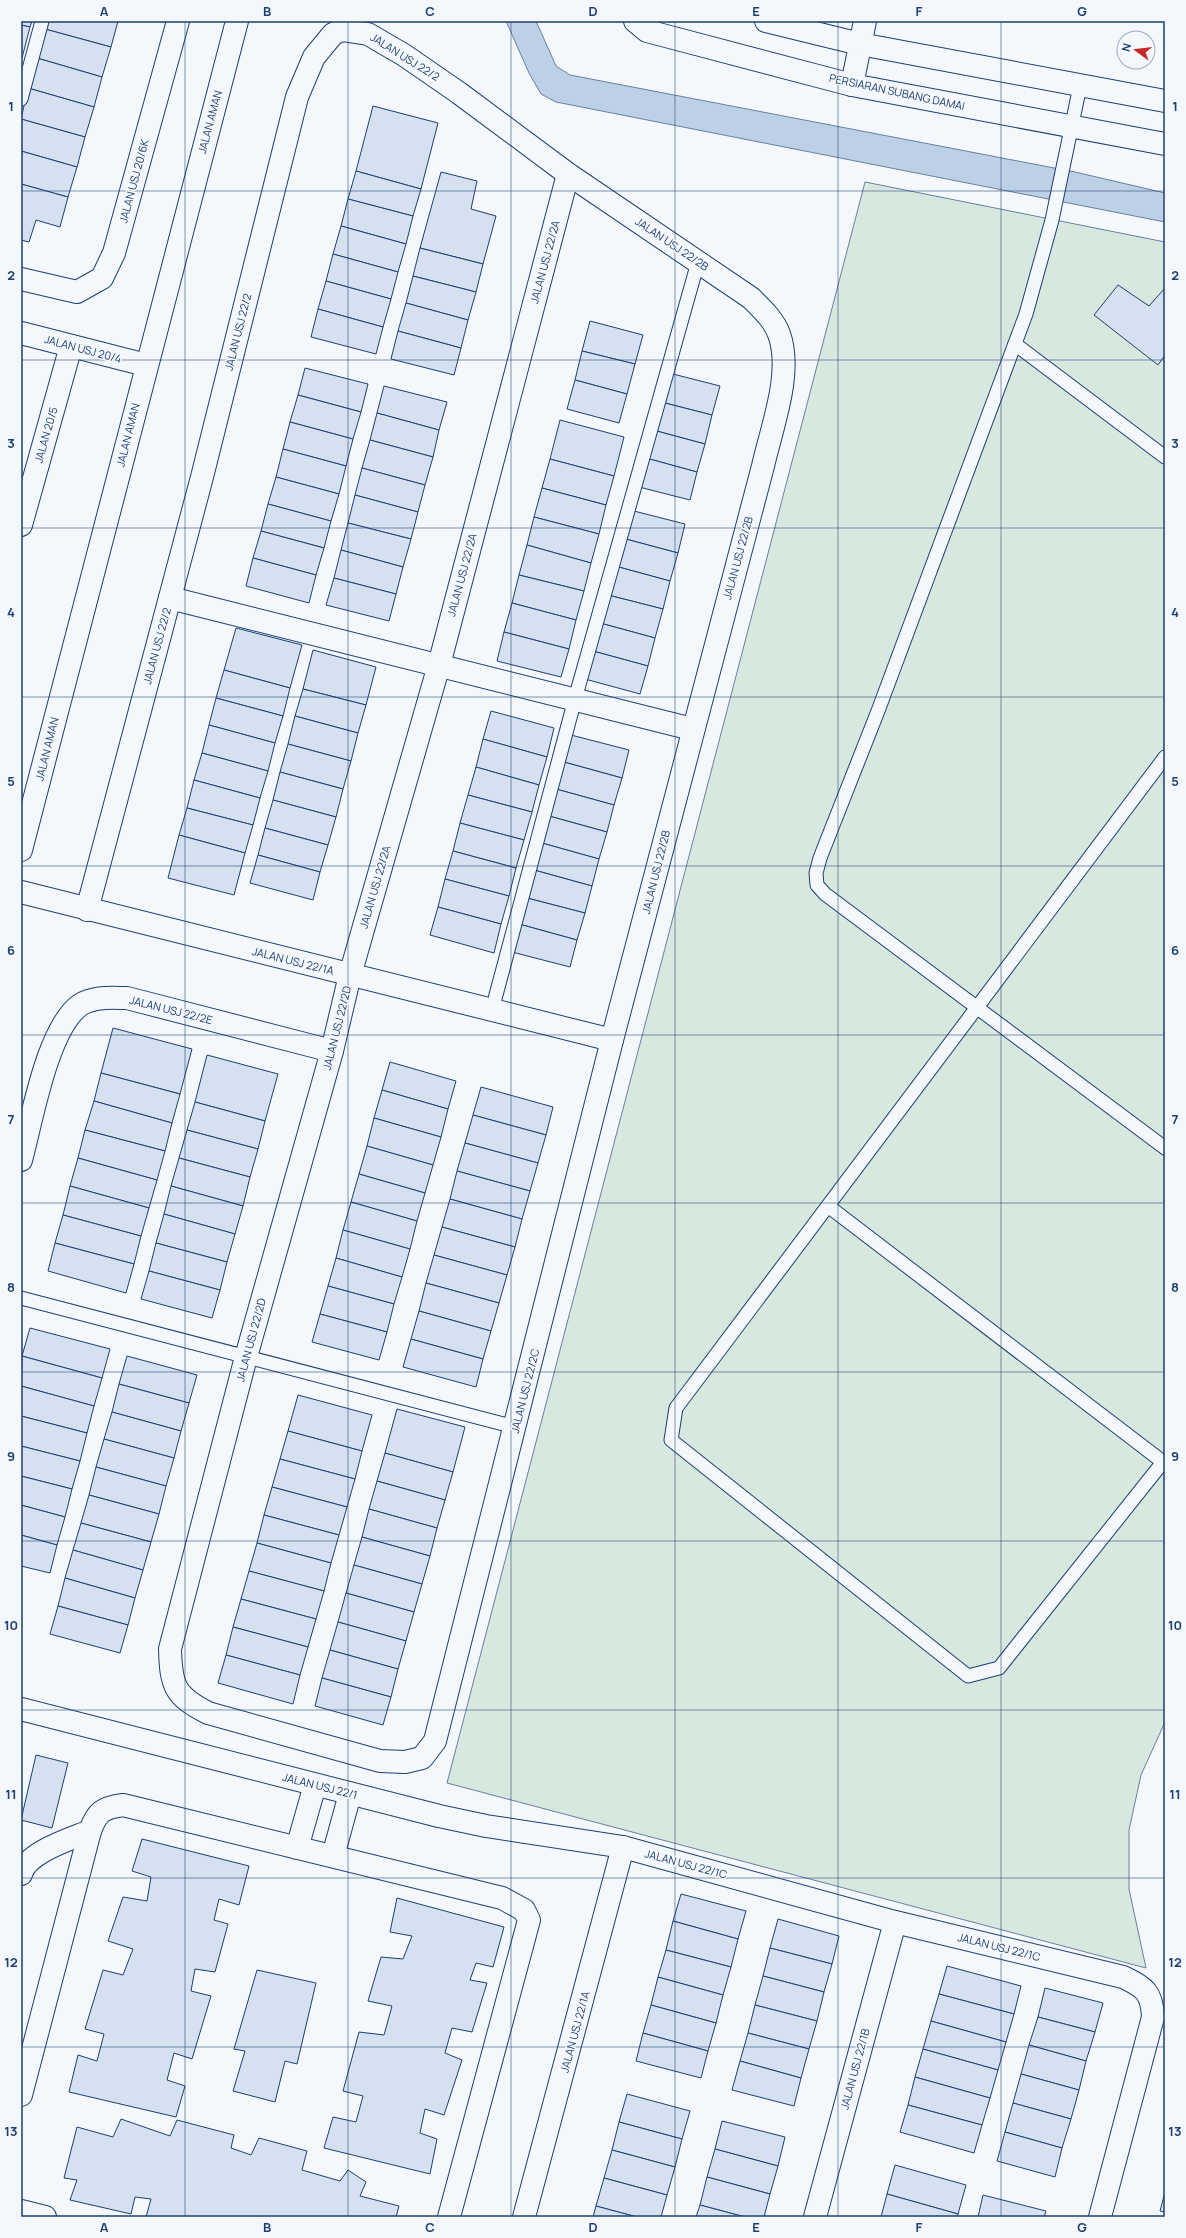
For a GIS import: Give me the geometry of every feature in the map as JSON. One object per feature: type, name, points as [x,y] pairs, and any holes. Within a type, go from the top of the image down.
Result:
[{"type":"street","name":"JALAN USJ 20/6K","points":[[21,279],[77,292],[102,278],[114,253],[178,21]]},
{"type":"street","name":"JALAN AMAN","points":[[21,850],[146,365],[237,21]]},
{"type":"street","name":"PERSIARAN SUBANG DAMAI","points":[[634,21],[647,31],[852,85],[1071,128],[1165,144]]},
{"type":"street","points":[[766,21],[860,44],[1165,101]]},
{"type":"street","points":[[852,85],[865,21]]},
{"type":"street","name":"JALAN USJ 22/2","points":[[87,910],[170,598],[297,97],[314,57],[333,34],[342,30],[368,34],[404,55],[459,92],[568,174]]},
{"type":"street","name":"JALAN USJ 22/2B","points":[[568,174],[752,298],[768,315],[779,334],[785,360],[782,383],[763,466],[692,729],[612,1040]]},
{"type":"street","name":"JALAN USJ 22/2A","points":[[350,975],[439,665],[568,174]]},
{"type":"street","name":"JALAN USJ 20/4","points":[[21,333],[146,365]]},
{"type":"street","name":"JALAN 20/5","points":[[21,524],[71,346]]},
{"type":"street","points":[[170,598],[692,729]]},
{"type":"street","name":"JALAN USJ 22/1A","points":[[21,892],[87,910],[612,1040]]},
{"type":"street","name":"JALAN USJ 22/2D","points":[[350,975],[332,1051],[246,1358],[170,1649],[170,1672],[178,1692],[188,1703],[208,1713],[380,1761],[404,1762],[422,1758],[436,1741]]},
{"type":"street","name":"JALAN USJ 22/2E","points":[[21,1160],[52,1046],[64,1021],[81,1005],[102,997],[128,998],[332,1051]]},
{"type":"street","name":"JALAN USJ 22/2C","points":[[436,1741],[612,1040]]},
{"type":"street","name":"JALAN USJ 22/1","points":[[21,1709],[350,1794],[486,1826],[623,1847]]},
{"type":"street","points":[[297,1848],[315,1785]]},
{"type":"street","points":[[333,1856],[350,1794]]},
{"type":"street","points":[[21,2095],[90,1831],[95,1817],[102,1811],[112,1807],[123,1806],[502,1898],[524,1910],[529,1920],[449,2217]]},
{"type":"street","points":[[21,1874],[22,1869],[40,1852],[90,1831]]},
{"type":"street","name":"JALAN USJ 22/1A","points":[[524,2217],[623,1847]]},
{"type":"street","name":"JALAN USJ 22/1C","points":[[623,1847],[895,1922],[1123,1977],[1137,1983],[1146,1991],[1152,2002],[1153,2017],[1100,2217]]},
{"type":"street","name":"JALAN USJ 22/1B","points":[[815,2217],[895,1922]]},
{"type":"street","points":[[21,2211],[45,2217]]},
{"type":"lane","points":[[21,99],[42,21]]},
{"type":"lane","points":[[1080,86],[1052,220],[1026,314],[1016,344],[816,873],[817,885],[825,894],[1165,1148]]},
{"type":"lane","points":[[492,1010],[575,699],[698,262]]},
{"type":"lane","points":[[1016,344],[1165,457]]},
{"type":"lane","points":[[828,1206],[1163,1462],[999,1668],[968,1676],[671,1440],[676,1408],[1165,758]]},
{"type":"lane","points":[[21,1298],[246,1358],[515,1427]]},
{"type":"shaded area","points":[[865,182],[1165,242],[1165,1722],[1141,1775],[1129,1830],[1129,1889],[1146,1968],[447,1783]]},
{"type":"water","points":[[506,21],[536,21],[556,66],[570,75],[1075,172],[1165,193],[1165,222],[556,102],[541,94],[529,73]]},
{"type":"building","points":[[21,21],[32,21],[30,27],[21,25]]},
{"type":"building","points":[[47,21],[118,21],[111,47],[45,29]]},
{"type":"building","points":[[21,25],[30,27],[22,58],[21,58]]},
{"type":"building","points":[[45,29],[111,47],[102,77],[37,58]]},
{"type":"building","points":[[37,58],[102,77],[94,107],[28,88]]},
{"type":"building","points":[[28,88],[94,107],[85,137],[21,119]]},
{"type":"building","points":[[373,106],[438,123],[421,189],[356,171]]},
{"type":"building","points":[[21,119],[85,137],[77,167],[21,151]]},
{"type":"building","points":[[21,151],[77,167],[68,197],[21,184]]},
{"type":"building","points":[[356,171],[421,189],[413,216],[348,199]]},
{"type":"building","points":[[441,172],[477,181],[471,209],[496,216],[483,264],[420,248]]},
{"type":"building","points":[[21,184],[68,197],[60,227],[36,220],[29,242],[21,240]]},
{"type":"building","points":[[348,199],[413,216],[406,244],[341,226]]},
{"type":"building","points":[[341,226],[406,244],[398,272],[333,254]]},
{"type":"building","points":[[420,248],[483,264],[476,292],[413,276]]},
{"type":"building","points":[[333,254],[398,272],[391,299],[326,281]]},
{"type":"building","points":[[413,276],[476,292],[468,320],[406,303]]},
{"type":"building","points":[[326,281],[391,299],[383,327],[318,309]]},
{"type":"building","points":[[1118,285],[1149,306],[1165,288],[1165,355],[1158,365],[1094,315]]},
{"type":"building","points":[[406,303],[468,320],[461,348],[398,331]]},
{"type":"building","points":[[318,309],[383,327],[376,354],[311,337]]},
{"type":"building","points":[[590,321],[643,335],[635,364],[582,351]]},
{"type":"building","points":[[398,331],[461,348],[454,375],[391,359]]},
{"type":"building","points":[[582,351],[635,364],[627,394],[575,380]]},
{"type":"building","points":[[305,368],[368,384],[361,412],[298,395]]},
{"type":"building","points":[[669,373],[720,386],[712,415],[661,402]]},
{"type":"building","points":[[575,380],[627,394],[619,423],[567,409]]},
{"type":"building","points":[[384,386],[447,402],[439,430],[377,413]]},
{"type":"building","points":[[298,395],[361,412],[353,439],[290,422]]},
{"type":"building","points":[[661,402],[712,415],[705,444],[653,430]]},
{"type":"building","points":[[377,413],[439,430],[433,457],[370,440]]},
{"type":"building","points":[[560,420],[624,437],[614,476],[550,459]]},
{"type":"building","points":[[290,422],[353,439],[346,466],[283,449]]},
{"type":"building","points":[[653,430],[705,444],[697,472],[646,458]]},
{"type":"building","points":[[370,440],[433,457],[425,485],[362,468]]},
{"type":"building","points":[[283,449],[346,466],[339,494],[276,477]]},
{"type":"building","points":[[646,458],[697,472],[690,500],[639,487]]},
{"type":"building","points":[[550,459],[614,476],[606,505],[542,488]]},
{"type":"building","points":[[362,468],[425,485],[418,512],[355,495]]},
{"type":"building","points":[[276,477],[339,494],[331,521],[268,504]]},
{"type":"building","points":[[542,488],[606,505],[599,534],[534,517]]},
{"type":"building","points":[[355,495],[418,512],[411,539],[348,523]]},
{"type":"building","points":[[268,504],[331,521],[324,548],[261,531]]},
{"type":"building","points":[[630,510],[685,524],[678,553],[622,538]]},
{"type":"building","points":[[534,517],[599,534],[591,563],[527,545]]},
{"type":"building","points":[[348,523],[411,539],[403,567],[341,550]]},
{"type":"building","points":[[261,531],[324,548],[316,575],[253,558]]},
{"type":"building","points":[[622,538],[678,553],[670,581],[615,566]]},
{"type":"building","points":[[527,545],[591,563],[584,591],[519,575]]},
{"type":"building","points":[[341,550],[403,567],[396,594],[334,578]]},
{"type":"building","points":[[253,558],[316,575],[309,603],[246,586]]},
{"type":"building","points":[[615,566],[670,581],[663,609],[608,595]]},
{"type":"building","points":[[519,575],[584,591],[576,620],[512,603]]},
{"type":"building","points":[[334,578],[396,594],[389,621],[326,605]]},
{"type":"building","points":[[608,595],[663,609],[655,638],[600,623]]},
{"type":"building","points":[[512,603],[576,620],[569,649],[504,632]]},
{"type":"building","points":[[600,623],[655,638],[648,666],[593,651]]},
{"type":"building","points":[[236,628],[302,645],[290,688],[224,670]]},
{"type":"building","points":[[504,632],[569,649],[561,677],[497,661]]},
{"type":"building","points":[[313,650],[376,667],[366,705],[303,689]]},
{"type":"building","points":[[593,651],[648,666],[640,694],[585,679]]},
{"type":"building","points":[[224,670],[290,688],[283,716],[216,698]]},
{"type":"building","points":[[303,689],[366,705],[358,733],[295,716]]},
{"type":"building","points":[[216,698],[283,716],[275,743],[209,725]]},
{"type":"building","points":[[491,711],[554,728],[547,757],[483,739]]},
{"type":"building","points":[[295,716],[358,733],[351,761],[288,744]]},
{"type":"building","points":[[209,725],[275,743],[268,771],[202,753]]},
{"type":"building","points":[[571,735],[629,750],[622,778],[564,762]]},
{"type":"building","points":[[483,739],[547,757],[539,785],[476,767]]},
{"type":"building","points":[[288,744],[351,761],[343,789],[280,772]]},
{"type":"building","points":[[202,753],[268,771],[260,798],[194,780]]},
{"type":"building","points":[[564,762],[622,778],[614,805],[556,789]]},
{"type":"building","points":[[476,767],[539,785],[532,812],[468,795]]},
{"type":"building","points":[[280,772],[343,789],[336,817],[273,800]]},
{"type":"building","points":[[194,780],[260,798],[253,825],[187,808]]},
{"type":"building","points":[[556,789],[614,805],[607,832],[549,816]]},
{"type":"building","points":[[468,795],[532,812],[524,840],[460,823]]},
{"type":"building","points":[[273,800],[336,817],[328,845],[265,828]]},
{"type":"building","points":[[187,808],[253,825],[245,853],[179,835]]},
{"type":"building","points":[[549,816],[607,832],[599,859],[542,843]]},
{"type":"building","points":[[460,823],[524,840],[516,868],[453,851]]},
{"type":"building","points":[[265,828],[328,845],[320,872],[258,855]]},
{"type":"building","points":[[179,835],[245,853],[234,895],[168,878]]},
{"type":"building","points":[[542,843],[599,859],[592,886],[534,870]]},
{"type":"building","points":[[453,851],[516,868],[509,896],[445,879]]},
{"type":"building","points":[[258,855],[320,872],[313,900],[250,883]]},
{"type":"building","points":[[534,870],[592,886],[585,913],[527,898]]},
{"type":"building","points":[[445,879],[509,896],[501,924],[438,907]]},
{"type":"building","points":[[527,898],[585,913],[577,940],[519,924]]},
{"type":"building","points":[[438,907],[501,924],[494,953],[430,935]]},
{"type":"building","points":[[519,924],[577,940],[570,967],[512,952]]},
{"type":"building","points":[[113,1028],[192,1049],[180,1094],[101,1073]]},
{"type":"building","points":[[207,1055],[278,1074],[265,1121],[195,1102]]},
{"type":"building","points":[[390,1062],[456,1081],[448,1109],[382,1090]]},
{"type":"building","points":[[101,1073],[180,1094],[172,1123],[94,1101]]},
{"type":"building","points":[[481,1087],[553,1107],[546,1135],[473,1115]]},
{"type":"building","points":[[382,1090],[448,1109],[441,1137],[374,1118]]},
{"type":"building","points":[[94,1101],[172,1123],[165,1151],[85,1130]]},
{"type":"building","points":[[195,1102],[265,1121],[258,1149],[187,1130]]},
{"type":"building","points":[[473,1115],[546,1135],[538,1163],[465,1143]]},
{"type":"building","points":[[374,1118],[441,1137],[433,1165],[367,1146]]},
{"type":"building","points":[[85,1130],[165,1151],[157,1180],[78,1158]]},
{"type":"building","points":[[187,1130],[258,1149],[250,1177],[179,1158]]},
{"type":"building","points":[[465,1143],[538,1163],[530,1191],[457,1171]]},
{"type":"building","points":[[367,1146],[433,1165],[425,1193],[359,1174]]},
{"type":"building","points":[[78,1158],[157,1180],[149,1208],[70,1186]]},
{"type":"building","points":[[179,1158],[250,1177],[243,1206],[171,1186]]},
{"type":"building","points":[[457,1171],[530,1191],[522,1219],[450,1199]]},
{"type":"building","points":[[359,1174],[425,1193],[417,1221],[351,1202]]},
{"type":"building","points":[[70,1186],[149,1208],[141,1236],[63,1215]]},
{"type":"building","points":[[171,1186],[243,1206],[235,1234],[164,1214]]},
{"type":"building","points":[[450,1199],[522,1219],[515,1247],[442,1227]]},
{"type":"building","points":[[351,1202],[417,1221],[410,1249],[343,1230]]},
{"type":"building","points":[[164,1214],[235,1234],[227,1262],[156,1243]]},
{"type":"building","points":[[63,1215],[141,1236],[134,1264],[55,1243]]},
{"type":"building","points":[[442,1227],[515,1247],[507,1275],[434,1255]]},
{"type":"building","points":[[343,1230],[410,1249],[402,1277],[336,1258]]},
{"type":"building","points":[[55,1243],[134,1264],[126,1293],[48,1271]]},
{"type":"building","points":[[156,1243],[227,1262],[220,1290],[149,1271]]},
{"type":"building","points":[[434,1255],[507,1275],[499,1303],[426,1283]]},
{"type":"building","points":[[336,1258],[402,1277],[394,1304],[328,1286]]},
{"type":"building","points":[[149,1271],[220,1290],[212,1318],[141,1299]]},
{"type":"building","points":[[426,1283],[499,1303],[491,1331],[419,1311]]},
{"type":"building","points":[[328,1286],[394,1304],[387,1332],[320,1314]]},
{"type":"building","points":[[419,1311],[491,1331],[483,1359],[411,1339]]},
{"type":"building","points":[[320,1314],[387,1332],[379,1360],[312,1342]]},
{"type":"building","points":[[30,1328],[110,1349],[102,1378],[22,1356]]},
{"type":"building","points":[[411,1339],[483,1359],[476,1387],[403,1367]]},
{"type":"building","points":[[22,1356],[102,1378],[94,1406],[21,1386]]},
{"type":"building","points":[[127,1356],[197,1375],[189,1403],[119,1384]]},
{"type":"building","points":[[119,1384],[189,1403],[181,1431],[112,1412]]},
{"type":"building","points":[[21,1386],[94,1406],[87,1433],[21,1416]]},
{"type":"building","points":[[298,1395],[372,1415],[362,1451],[288,1431]]},
{"type":"building","points":[[397,1409],[465,1427],[453,1472],[385,1453]]},
{"type":"building","points":[[112,1412],[181,1431],[174,1458],[104,1439]]},
{"type":"building","points":[[21,1416],[87,1433],[80,1461],[21,1446]]},
{"type":"building","points":[[288,1431],[362,1451],[355,1479],[280,1459]]},
{"type":"building","points":[[104,1439],[174,1458],[166,1486],[96,1467]]},
{"type":"building","points":[[21,1446],[80,1461],[72,1489],[21,1476]]},
{"type":"building","points":[[385,1453],[453,1472],[445,1500],[377,1481]]},
{"type":"building","points":[[280,1459],[355,1479],[347,1507],[272,1487]]},
{"type":"building","points":[[96,1467],[166,1486],[159,1514],[89,1495]]},
{"type":"building","points":[[21,1476],[72,1489],[65,1517],[21,1505]]},
{"type":"building","points":[[377,1481],[445,1500],[437,1528],[369,1509]]},
{"type":"building","points":[[272,1487],[347,1507],[339,1535],[264,1515]]},
{"type":"building","points":[[89,1495],[159,1514],[151,1542],[81,1523]]},
{"type":"building","points":[[21,1505],[65,1517],[57,1545],[21,1535]]},
{"type":"building","points":[[369,1509],[437,1528],[430,1556],[362,1537]]},
{"type":"building","points":[[264,1515],[339,1535],[331,1563],[257,1543]]},
{"type":"building","points":[[81,1523],[151,1542],[143,1570],[73,1550]]},
{"type":"building","points":[[21,1535],[57,1545],[50,1573],[21,1566]]},
{"type":"building","points":[[362,1537],[430,1556],[422,1584],[354,1565]]},
{"type":"building","points":[[257,1543],[331,1563],[324,1591],[249,1571]]},
{"type":"building","points":[[73,1550],[143,1570],[135,1598],[65,1578]]},
{"type":"building","points":[[354,1565],[422,1584],[414,1612],[346,1593]]},
{"type":"building","points":[[249,1571],[324,1591],[316,1619],[241,1599]]},
{"type":"building","points":[[65,1578],[135,1598],[128,1625],[58,1606]]},
{"type":"building","points":[[346,1593],[414,1612],[406,1641],[338,1622]]},
{"type":"building","points":[[241,1599],[316,1619],[308,1647],[233,1627]]},
{"type":"building","points":[[58,1606],[128,1625],[120,1653],[50,1634]]},
{"type":"building","points":[[338,1622],[406,1641],[398,1669],[330,1650]]},
{"type":"building","points":[[233,1627],[308,1647],[300,1675],[226,1655]]},
{"type":"building","points":[[330,1650],[398,1669],[391,1697],[322,1678]]},
{"type":"building","points":[[226,1655],[300,1675],[293,1704],[218,1683]]},
{"type":"building","points":[[322,1678],[391,1697],[383,1725],[315,1706]]},
{"type":"building","points":[[36,1755],[68,1763],[52,1828],[21,1820]]},
{"type":"building","points":[[142,1839],[249,1866],[239,1905],[219,1899],[214,1920],[228,1924],[215,1972],[195,1969],[191,1991],[211,1996],[192,2059],[174,2053],[167,2080],[185,2086],[176,2117],[69,2092],[78,2055],[97,2061],[104,2034],[85,2029],[103,1970],[123,1975],[133,1949],[108,1941],[123,1897],[147,1901],[151,1877],[132,1871]]},
{"type":"building","points":[[681,1894],[746,1911],[738,1939],[673,1921]]},
{"type":"building","points":[[397,1898],[504,1927],[493,1967],[476,1963],[470,1980],[487,1983],[472,2032],[452,2028],[445,2053],[462,2060],[444,2115],[425,2109],[420,2133],[437,2139],[430,2174],[324,2148],[333,2117],[356,2122],[363,2096],[343,2091],[359,2032],[384,2035],[392,2006],[368,2001],[381,1957],[403,1959],[412,1936],[390,1932]]},
{"type":"building","points":[[778,1919],[839,1936],[832,1964],[770,1948]]},
{"type":"building","points":[[673,1921],[738,1939],[731,1967],[666,1950]]},
{"type":"building","points":[[770,1948],[832,1964],[824,1992],[763,1976]]},
{"type":"building","points":[[666,1950],[731,1967],[723,1995],[658,1977]]},
{"type":"building","points":[[947,1966],[1021,1986],[1014,2014],[939,1994]]},
{"type":"building","points":[[257,1970],[316,1983],[297,2064],[285,2061],[275,2102],[233,2091],[245,2051],[234,2049]]},
{"type":"building","points":[[763,1976],[824,1992],[817,2021],[755,2005]]},
{"type":"building","points":[[658,1977],[723,1995],[716,2023],[651,2005]]},
{"type":"building","points":[[1045,1988],[1103,2003],[1095,2032],[1038,2017]]},
{"type":"building","points":[[939,1994],[1014,2014],[1006,2042],[931,2021]]},
{"type":"building","points":[[651,2005],[716,2023],[708,2051],[643,2033]]},
{"type":"building","points":[[755,2005],[817,2021],[809,2049],[748,2033]]},
{"type":"building","points":[[1038,2017],[1095,2032],[1086,2061],[1029,2045]]},
{"type":"building","points":[[931,2021],[1006,2042],[998,2070],[923,2049]]},
{"type":"building","points":[[643,2033],[708,2051],[701,2078],[636,2061]]},
{"type":"building","points":[[748,2033],[809,2049],[801,2078],[740,2061]]},
{"type":"building","points":[[1029,2045],[1086,2061],[1079,2090],[1021,2074]]},
{"type":"building","points":[[923,2049],[998,2070],[990,2098],[915,2077]]},
{"type":"building","points":[[740,2061],[801,2078],[794,2106],[732,2090]]},
{"type":"building","points":[[1021,2074],[1079,2090],[1071,2119],[1013,2103]]},
{"type":"building","points":[[915,2077],[990,2098],[982,2125],[908,2105]]},
{"type":"building","points":[[627,2094],[690,2111],[682,2139],[619,2122]]},
{"type":"building","points":[[1013,2103],[1071,2119],[1062,2148],[1005,2132]]},
{"type":"building","points":[[908,2105],[982,2125],[974,2153],[900,2132]]},
{"type":"building","points":[[121,2119],[170,2136],[177,2120],[234,2135],[231,2148],[251,2155],[259,2138],[307,2151],[302,2170],[340,2181],[348,2170],[366,2182],[360,2196],[399,2206],[396,2217],[146,2217],[151,2199],[135,2197],[131,2214],[70,2200],[77,2180],[64,2178],[77,2127],[113,2137]]},
{"type":"building","points":[[722,2121],[785,2137],[778,2166],[715,2149]]},
{"type":"building","points":[[619,2122],[682,2139],[675,2167],[612,2150]]},
{"type":"building","points":[[1005,2132],[1062,2148],[1055,2177],[997,2161]]},
{"type":"building","points":[[715,2149],[778,2166],[770,2194],[707,2177]]},
{"type":"building","points":[[612,2150],[675,2167],[667,2195],[604,2178]]},
{"type":"building","points":[[895,2165],[966,2185],[958,2214],[887,2194]]},
{"type":"building","points":[[707,2177],[770,2194],[764,2217],[745,2217],[700,2205]]},
{"type":"building","points":[[604,2178],[667,2195],[661,2217],[637,2217],[596,2206]]},
{"type":"building","points":[[1165,2192],[1165,2212],[1160,2211]]},
{"type":"building","points":[[887,2194],[958,2214],[957,2217],[881,2217]]},
{"type":"building","points":[[983,2195],[1046,2211],[1044,2217],[978,2217]]},
{"type":"building","points":[[700,2205],[745,2217],[696,2217]]},
{"type":"building","points":[[596,2206],[637,2217],[593,2217]]}]
